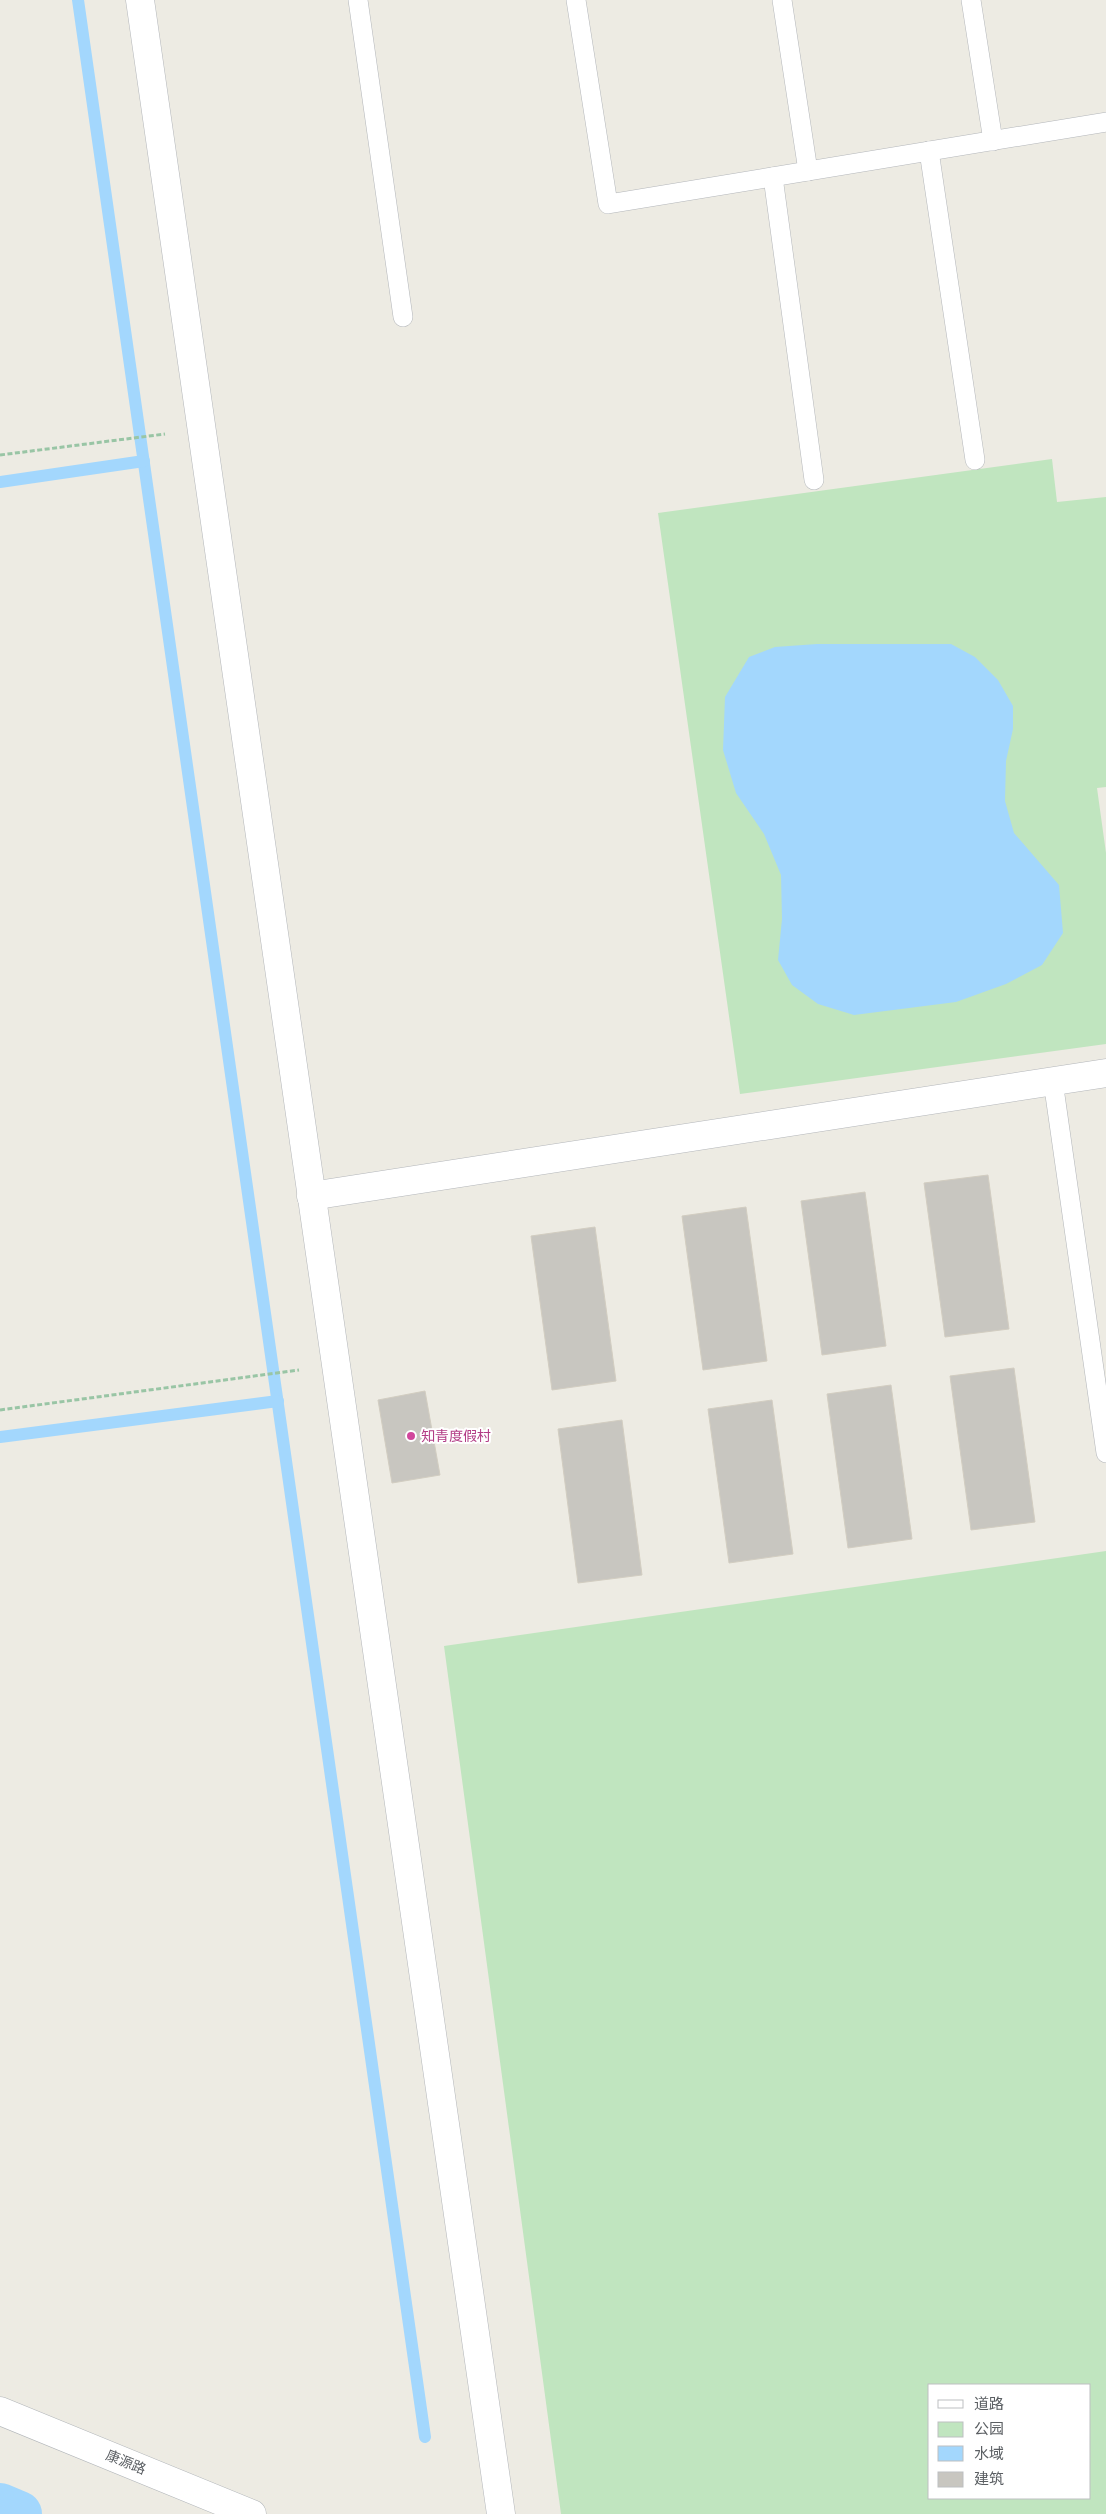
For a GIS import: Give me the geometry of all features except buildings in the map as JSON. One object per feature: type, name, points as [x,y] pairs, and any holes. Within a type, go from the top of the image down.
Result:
[{"type":"street","points":[[140,0],[501,2514]]},
{"type":"street","points":[[311,1196],[1106,1073]]},
{"type":"street","name":"康源路","points":[[0,2411],[252,2514]]},
{"type":"lane","points":[[358,0],[403,317]]},
{"type":"lane","points":[[576,0],[608,204],[1106,122]]},
{"type":"lane","points":[[782,0],[808,171]]},
{"type":"lane","points":[[971,0],[993,141]]},
{"type":"lane","points":[[929,151],[975,460]]},
{"type":"lane","points":[[774,177],[814,480]]},
{"type":"lane","points":[[1053,1081],[1106,1453]]},
{"type":"path","points":[[0,455],[161,434]]},
{"type":"path","points":[[0,1410],[295,1371]]},
{"type":"green space","points":[[1052,459],[1057,502],[1106,497],[1106,787],[1097,788],[1106,853],[1106,1044],[740,1094],[658,513]]},
{"type":"green space","points":[[1106,1551],[1106,2514],[561,2514],[444,1646]]},
{"type":"water","points":[[817,644],[951,644],[975,657],[998,680],[1013,706],[1013,729],[1006,761],[1005,801],[1014,833],[1059,885],[1063,933],[1042,965],[1006,984],[956,1002],[854,1015],[818,1004],[792,985],[778,960],[782,919],[781,875],[764,834],[736,793],[723,750],[725,697],[749,657],[775,647]]},
{"type":"waterway","points":[[78,0],[425,2437]]},
{"type":"waterway","points":[[0,482],[144,461]]},
{"type":"waterway","points":[[0,1437],[278,1401]]},
{"type":"waterway","points":[[0,2506],[19,2514]]},
{"type":"place","name":"知青度假村","points":[[411,1436]]}]
